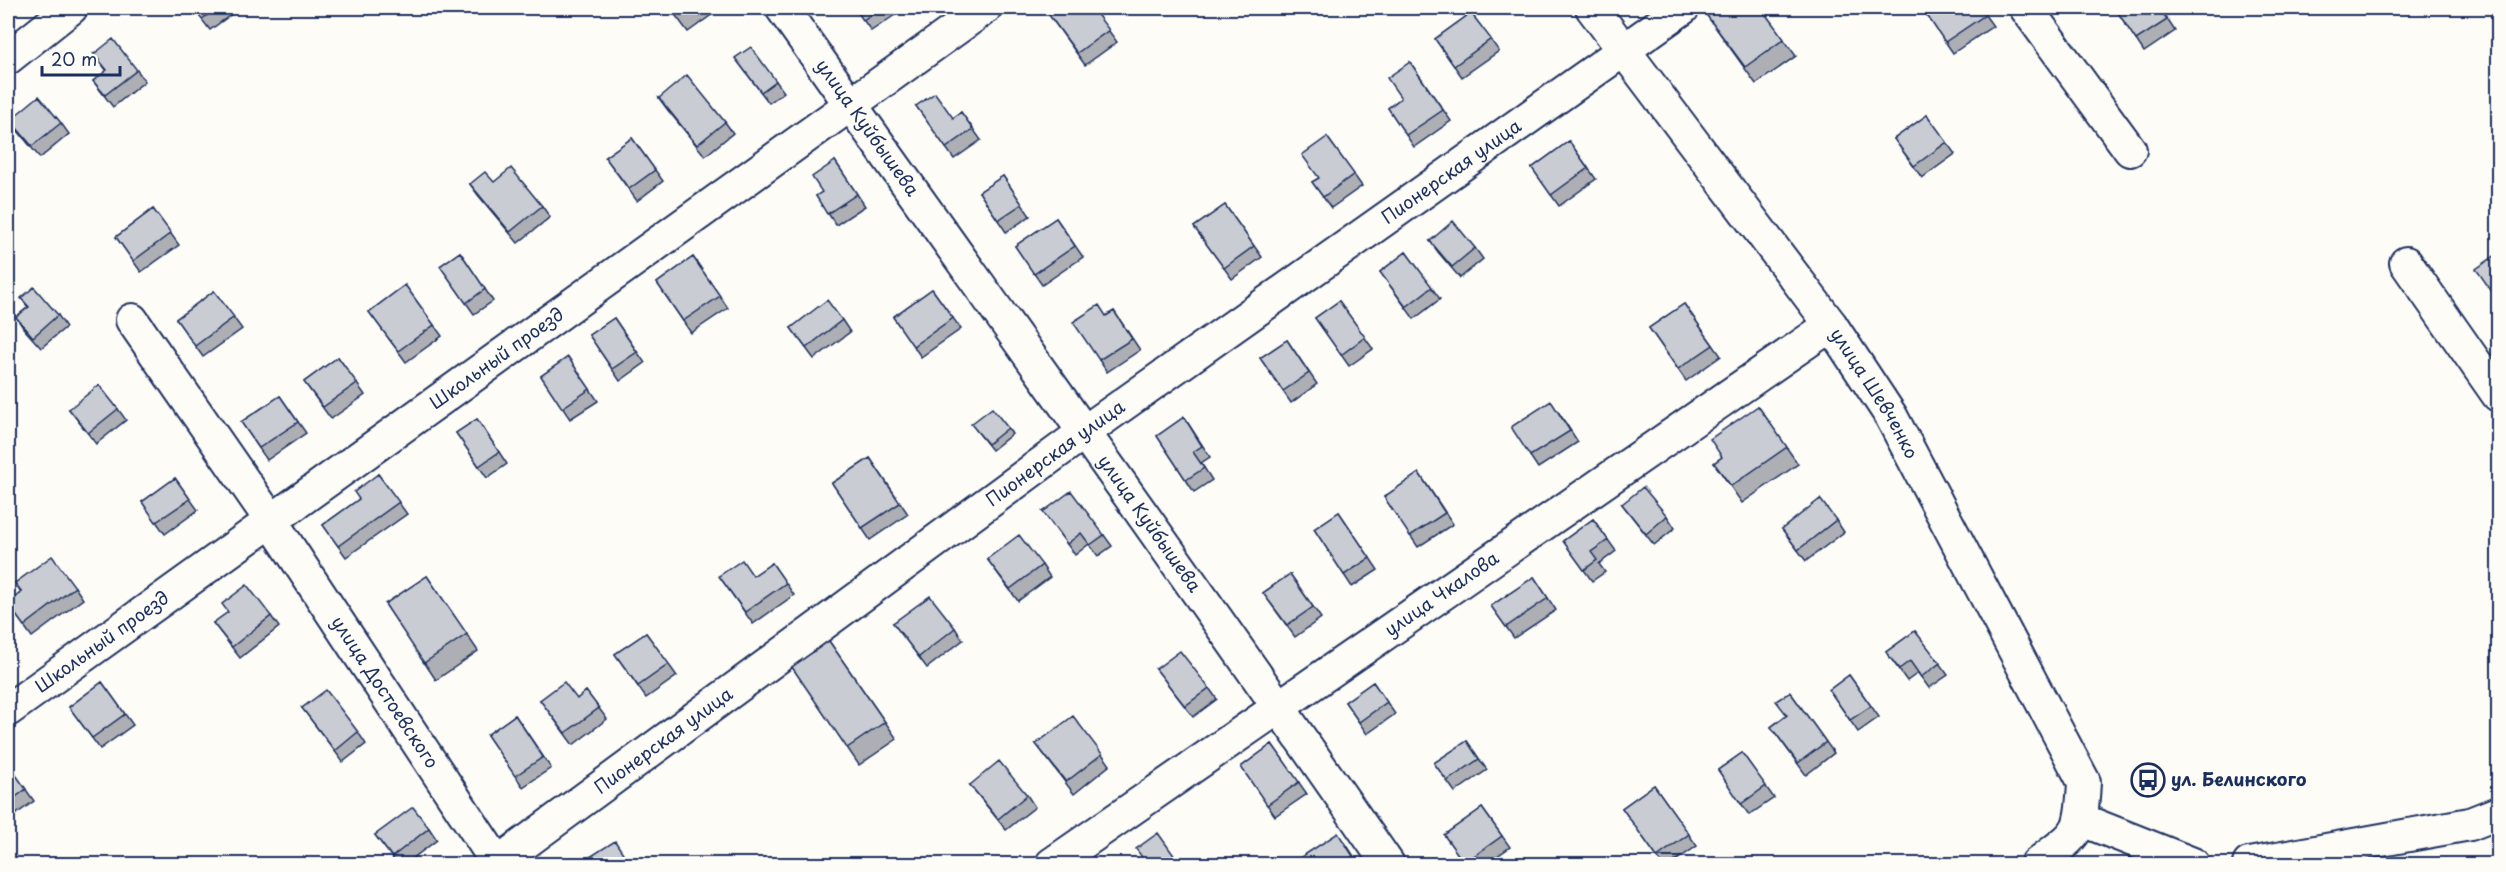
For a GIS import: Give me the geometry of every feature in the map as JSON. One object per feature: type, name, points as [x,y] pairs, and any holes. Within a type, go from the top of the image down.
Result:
[{"type":"street","points":[[8,58],[71,8]]},
{"type":"street","name":"улица Куйбышева","points":[[782,8],[1083,433],[1139,507],[1388,864]]},
{"type":"street","name":"Школьный проезд","points":[[8,710],[270,519],[985,8]]},
{"type":"street","name":"улица Шевченко","points":[[1592,8],[1831,325],[1892,416],[2084,782],[2082,819]]},
{"type":"street","name":"Пионерская улица","points":[[498,864],[1083,433],[1683,8]]},
{"type":"street","points":[[2026,8],[2130,150]]},
{"type":"street","points":[[2406,263],[2499,395]]},
{"type":"street","name":"улица Достоевского","points":[[132,320],[270,519],[498,864]]},
{"type":"street","name":"улица Чкалова","points":[[1052,864],[1831,325]]},
{"type":"street","points":[[2249,864],[2470,824],[2499,813]]},
{"type":"street","points":[[2037,864],[2075,834],[2082,819],[2153,857],[2193,864]]},
{"type":"building","points":[[194,8],[217,8],[202,19]]},
{"type":"building","points":[[671,8],[686,8],[676,15]]},
{"type":"building","points":[[855,8],[882,8],[863,20]]},
{"type":"building","points":[[1044,8],[1092,8],[1109,30],[1077,53]]},
{"type":"building","points":[[1713,8],[1761,8],[1784,39],[1745,67],[1705,13]]},
{"type":"building","points":[[1922,8],[1980,8],[1985,15],[1945,42]]},
{"type":"building","points":[[2115,8],[2160,8],[2167,20],[2136,40]]},
{"type":"building","points":[[1471,13],[1491,39],[1454,66],[1435,39]]},
{"type":"building","points":[[113,39],[137,70],[105,95],[93,81],[107,70],[94,54]]},
{"type":"building","points":[[751,47],[776,81],[761,92],[735,58]]},
{"type":"building","points":[[1410,62],[1443,110],[1406,135],[1388,108],[1401,98],[1387,78]]},
{"type":"building","points":[[687,75],[725,122],[697,145],[659,98]]},
{"type":"building","points":[[935,93],[953,118],[961,112],[973,129],[946,148],[916,106]]},
{"type":"building","points":[[39,96],[61,123],[32,146],[10,120]]},
{"type":"building","points":[[1927,115],[1947,142],[1914,166],[1894,139]]},
{"type":"building","points":[[1327,137],[1354,174],[1323,197],[1312,182],[1319,178],[1302,155]]},
{"type":"building","points":[[632,138],[655,170],[629,189],[605,157]]},
{"type":"building","points":[[1569,141],[1588,168],[1551,195],[1532,168]]},
{"type":"building","points":[[835,161],[857,194],[827,214],[816,196],[822,192],[812,177]]},
{"type":"building","points":[[511,168],[542,206],[510,232],[470,184],[485,172],[494,182]]},
{"type":"building","points":[[1003,176],[1022,204],[998,220],[979,192]]},
{"type":"building","points":[[1225,205],[1254,246],[1224,268],[1194,227]]},
{"type":"building","points":[[153,209],[171,233],[133,261],[116,237]]},
{"type":"building","points":[[1056,218],[1075,246],[1034,274],[1015,246]]},
{"type":"building","points":[[1453,221],[1475,248],[1452,267],[1430,241]]},
{"type":"building","points":[[460,252],[485,289],[466,303],[440,266]]},
{"type":"building","points":[[1406,252],[1432,287],[1406,307],[1380,272]]},
{"type":"building","points":[[2499,253],[2499,293],[2495,296],[2476,269]]},
{"type":"building","points":[[693,257],[720,296],[683,321],[657,283]]},
{"type":"building","points":[[405,285],[434,325],[398,351],[369,312]]},
{"type":"building","points":[[34,287],[58,315],[33,337],[16,317],[29,307],[21,298]]},
{"type":"building","points":[[932,289],[953,318],[913,346],[893,317]]},
{"type":"building","points":[[214,291],[234,317],[195,346],[176,319]]},
{"type":"building","points":[[827,300],[842,320],[806,348],[791,328]]},
{"type":"building","points":[[1339,301],[1365,337],[1341,355],[1315,318]]},
{"type":"building","points":[[1684,304],[1713,345],[1678,369],[1649,328]]},
{"type":"building","points":[[1099,305],[1106,316],[1114,311],[1132,339],[1099,360],[1073,322]]},
{"type":"building","points":[[614,318],[637,352],[612,369],[589,335]]},
{"type":"building","points":[[1287,340],[1309,373],[1283,391],[1260,358]]},
{"type":"building","points":[[338,357],[357,383],[323,407],[304,382]]},
{"type":"building","points":[[568,357],[590,389],[562,408],[541,376]]},
{"type":"building","points":[[99,385],[118,409],[88,433],[69,409]]},
{"type":"building","points":[[280,396],[298,422],[259,448],[241,422]]},
{"type":"building","points":[[1551,401],[1570,431],[1530,456],[1511,427]]},
{"type":"building","points":[[1758,406],[1787,447],[1731,486],[1714,463],[1722,457],[1710,439]]},
{"type":"building","points":[[992,408],[1008,428],[988,444],[971,424]]},
{"type":"building","points":[[1184,417],[1202,446],[1193,452],[1204,468],[1186,480],[1157,436]]},
{"type":"building","points":[[477,419],[499,452],[479,466],[456,433]]},
{"type":"building","points":[[870,458],[900,503],[862,528],[832,483]]},
{"type":"building","points":[[1419,473],[1445,513],[1410,536],[1384,497]]},
{"type":"building","points":[[378,474],[399,502],[338,546],[323,525],[359,499],[354,492]]},
{"type":"building","points":[[175,478],[190,499],[156,522],[142,502]]},
{"type":"building","points":[[1643,487],[1667,516],[1646,534],[1622,504]]},
{"type":"building","points":[[1071,491],[1104,535],[1090,545],[1081,533],[1067,544],[1043,512]]},
{"type":"building","points":[[1820,499],[1836,520],[1798,550],[1782,529]]},
{"type":"building","points":[[1339,512],[1370,558],[1344,575],[1314,529]]},
{"type":"building","points":[[1593,519],[1608,540],[1591,552],[1597,560],[1584,570],[1563,541]]},
{"type":"building","points":[[1019,535],[1042,565],[1010,589],[987,559]]},
{"type":"building","points":[[52,556],[75,587],[24,626],[8,604],[22,592],[15,583]]},
{"type":"building","points":[[742,560],[753,576],[772,563],[786,583],[745,612],[719,576]]},
{"type":"building","points":[[1290,574],[1313,607],[1287,625],[1263,593]]},
{"type":"building","points":[[427,576],[467,634],[424,663],[385,604]]},
{"type":"building","points":[[1534,577],[1548,598],[1506,627],[1491,606]]},
{"type":"building","points":[[247,585],[271,616],[232,647],[213,623],[228,612],[222,604]]},
{"type":"building","points":[[930,596],[955,628],[919,657],[893,623]]},
{"type":"building","points":[[1915,631],[1940,663],[1921,677],[1910,661],[1899,669],[1886,652]]},
{"type":"building","points":[[646,633],[669,664],[638,686],[615,654]]},
{"type":"building","points":[[829,641],[885,722],[847,748],[792,667]]},
{"type":"building","points":[[1180,651],[1209,688],[1185,706],[1156,669]]},
{"type":"building","points":[[1849,675],[1871,706],[1850,720],[1829,690]]},
{"type":"building","points":[[102,682],[125,714],[92,738],[69,707]]},
{"type":"building","points":[[564,682],[577,699],[586,691],[599,708],[565,733],[540,700]]},
{"type":"building","points":[[1373,682],[1387,702],[1359,722],[1345,702]]},
{"type":"building","points":[[326,690],[358,732],[335,751],[302,708]]},
{"type":"building","points":[[1790,692],[1826,742],[1798,763],[1771,727],[1787,715],[1776,701]]},
{"type":"building","points":[[515,715],[543,757],[515,776],[487,735]]},
{"type":"building","points":[[1073,716],[1102,754],[1066,782],[1036,744]]},
{"type":"building","points":[[1467,741],[1479,759],[1447,781],[1434,763]]},
{"type":"building","points":[[1272,744],[1299,782],[1267,805],[1241,767]]},
{"type":"building","points":[[1742,753],[1766,786],[1741,804],[1718,770]]},
{"type":"building","points":[[999,761],[1027,795],[998,819],[970,785]]},
{"type":"building","points":[[8,764],[26,789],[8,803]]},
{"type":"building","points":[[1654,785],[1689,834],[1657,857],[1622,808]]},
{"type":"building","points":[[413,807],[429,828],[392,857],[375,835]]},
{"type":"building","points":[[1482,808],[1502,836],[1464,863],[1444,835]]},
{"type":"building","points":[[1158,833],[1180,864],[1147,864],[1136,849]]},
{"type":"building","points":[[1338,833],[1353,856],[1341,864],[1292,863]]},
{"type":"building","points":[[615,841],[630,864],[579,864]]},
{"type":"place","name":"ул. Белинского","points":[[2148,780]]}]
